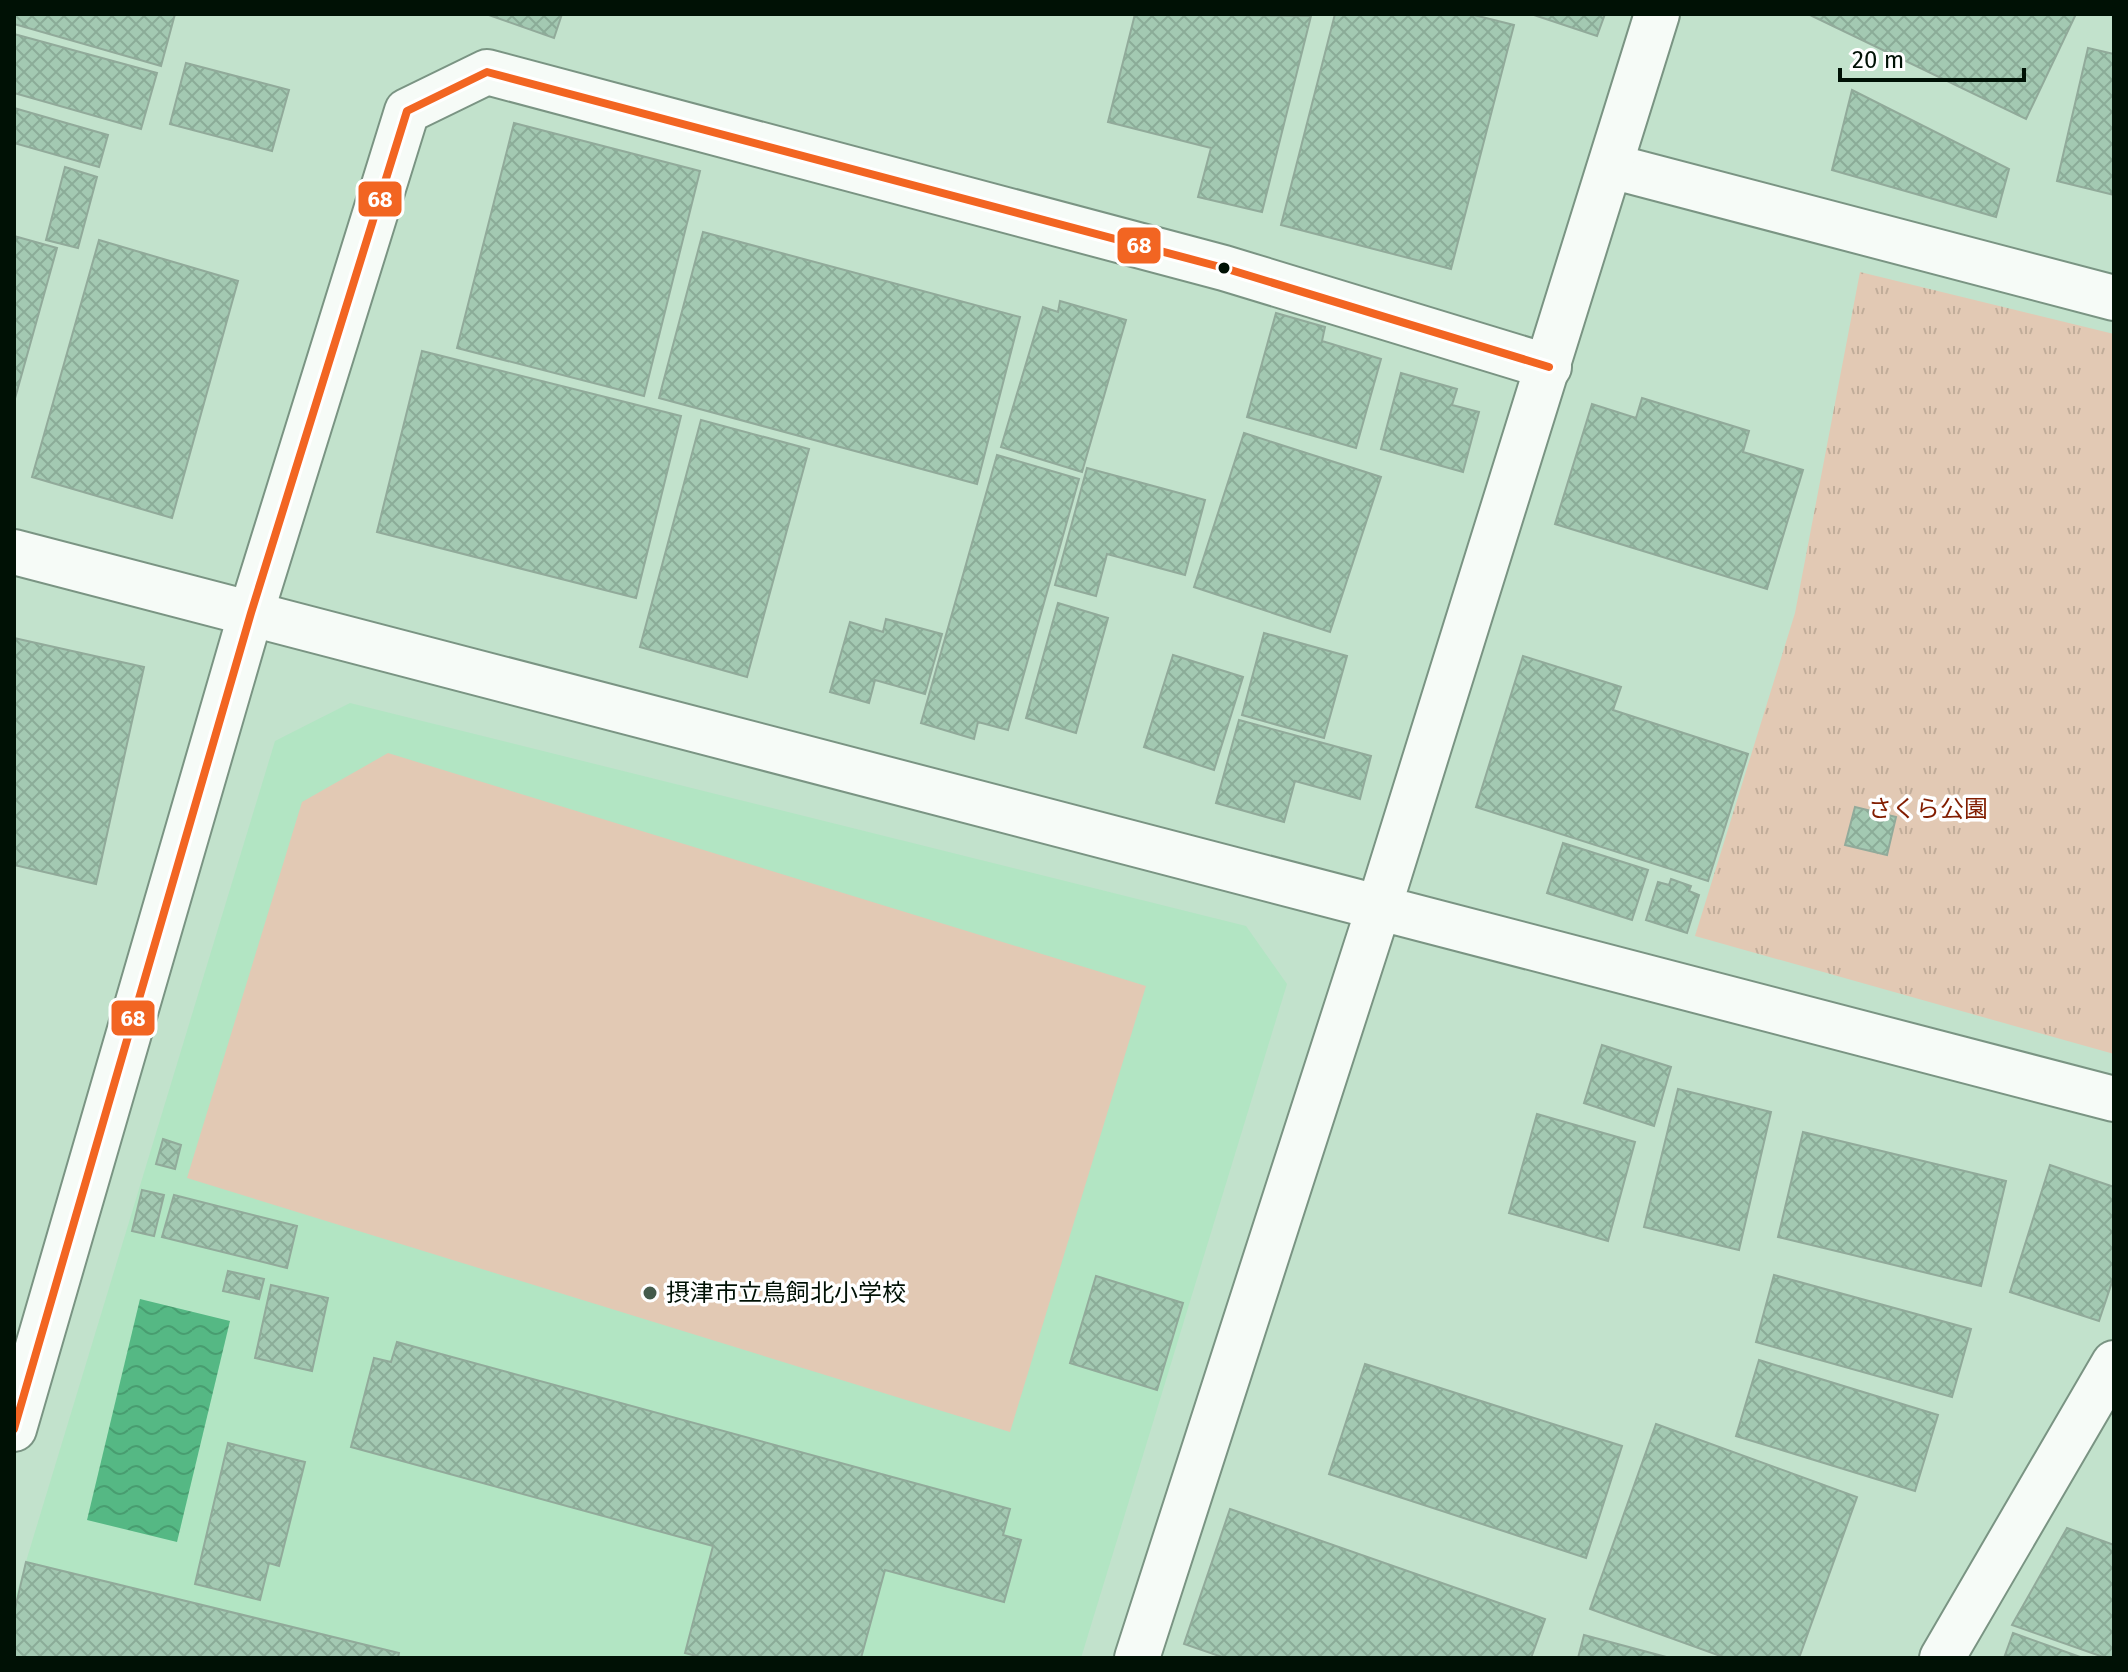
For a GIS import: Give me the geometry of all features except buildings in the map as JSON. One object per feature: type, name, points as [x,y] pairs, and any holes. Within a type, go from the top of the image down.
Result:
[{"type":"street","points":[[1137,1658],[1379,907],[1657,14]]},
{"type":"street","points":[[14,1429],[251,613],[407,111],[487,72],[1224,268],[1549,367]]},
{"type":"street","points":[[1611,166],[2114,298]]},
{"type":"street","points":[[14,552],[2114,1099]]},
{"type":"street","points":[[1942,1658],[2114,1363]]},
{"type":"shaded area","name":"摂津市立鳥飼北小学校","points":[[350,703],[1246,926],[1287,984],[1081,1658],[14,1658],[14,1601],[275,741]]},
{"type":"green space","name":"さくら公園","points":[[1860,272],[2114,334],[2114,1054],[1695,936],[1795,613]]},
{"type":"green space","points":[[388,753],[1146,986],[1010,1432],[187,1178],[302,802]]},
{"type":"water","points":[[140,1299],[230,1321],[177,1542],[87,1520]]},
{"type":"transit line","name":"68","points":[[14,1429],[251,613],[407,111],[487,72],[1224,268],[1549,367]]},
{"type":"place","name":"摂津市立鳥飼北小学校","points":[[650,1293]]}]
